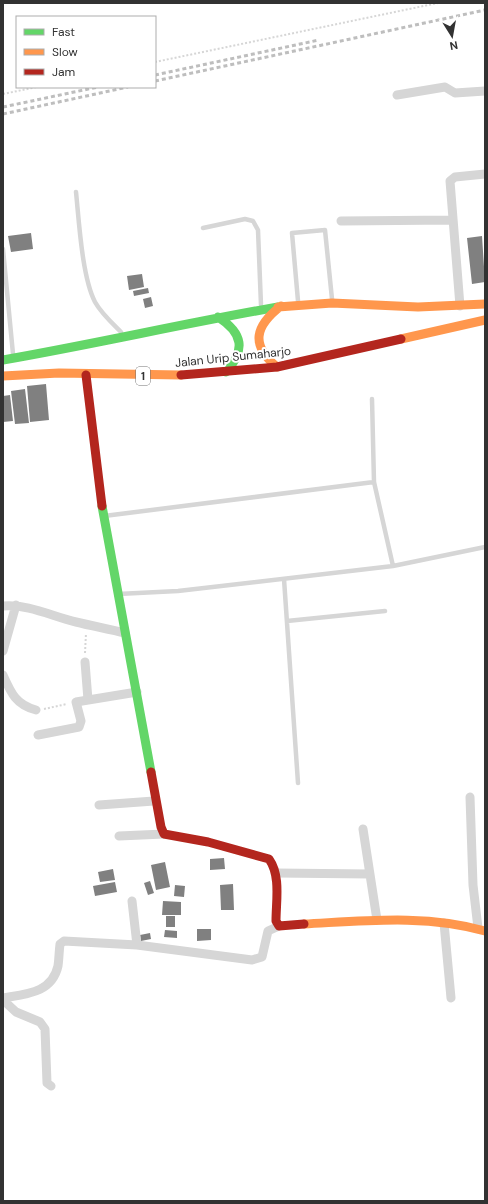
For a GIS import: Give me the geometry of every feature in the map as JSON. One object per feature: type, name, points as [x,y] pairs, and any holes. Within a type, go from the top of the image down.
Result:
[{"type":"main road","points":[[3,360],[61,350],[218,317],[281,306],[332,303],[399,307],[485,304]]},
{"type":"main road","points":[[277,367],[268,361],[261,352],[258,342],[258,332],[262,322],[281,306]]},
{"type":"main road","points":[[218,317],[228,322],[236,331],[240,342],[239,353],[234,364],[226,372]]},
{"type":"main road","name":"Jalan Urip Sumaharjo","points":[[3,376],[59,373],[86,375],[174,376],[277,367],[485,320]]},
{"type":"main road","points":[[86,375],[103,516],[137,692],[154,801],[164,834],[263,855],[273,862],[276,873],[276,921],[280,926],[288,927],[345,921],[377,920],[468,924],[482,930]]},
{"type":"street","points":[[397,95],[445,87],[455,93],[485,91]]},
{"type":"street","points":[[460,306],[450,183],[451,179],[455,177],[485,174]]},
{"type":"street","points":[[340,221],[453,220]]},
{"type":"street","points":[[3,606],[16,605],[38,609],[86,624],[125,633]]},
{"type":"street","points":[[3,651],[16,605]]},
{"type":"street","points":[[85,662],[88,700]]},
{"type":"street","points":[[3,675],[14,697],[19,703],[36,710]]},
{"type":"street","points":[[38,735],[79,726],[81,721],[76,702],[137,692]]},
{"type":"street","points":[[470,797],[473,885],[482,930]]},
{"type":"street","points":[[100,805],[154,801]]},
{"type":"street","points":[[363,829],[377,920]]},
{"type":"street","points":[[119,836],[164,834]]},
{"type":"street","points":[[276,873],[370,874]]},
{"type":"street","points":[[132,901],[137,945]]},
{"type":"street","points":[[444,923],[451,998]]},
{"type":"street","points":[[3,999],[40,990],[55,975],[60,944],[64,941],[137,945],[252,960],[260,959],[264,954],[264,943],[268,931],[280,926]]},
{"type":"street","points":[[3,999],[16,1012],[40,1022],[45,1029],[47,1083],[51,1086]]},
{"type":"lane","points":[[76,192],[85,268],[94,300],[98,308],[124,336]]},
{"type":"lane","points":[[203,228],[245,219],[253,222],[258,230],[261,310]]},
{"type":"lane","points":[[298,305],[292,233],[325,230],[332,303]]},
{"type":"lane","points":[[3,249],[13,358]]},
{"type":"lane","points":[[372,399],[374,482],[393,566]]},
{"type":"lane","points":[[103,516],[374,482]]},
{"type":"lane","points":[[118,594],[178,591],[393,566],[485,547]]},
{"type":"lane","points":[[284,579],[298,784]]},
{"type":"lane","points":[[287,621],[385,611]]},
{"type":"path","points":[[156,62],[438,3]]},
{"type":"path","points":[[3,94],[32,88]]},
{"type":"path","points":[[85,662],[86,624]]},
{"type":"path","points":[[36,710],[76,702]]},
{"type":"building","points":[[31,233],[33,249],[11,252],[8,236]]},
{"type":"building","points":[[482,236],[485,282],[472,284],[467,238]]},
{"type":"building","points":[[142,274],[144,287],[129,290],[127,276]]},
{"type":"building","points":[[148,288],[149,293],[134,296],[133,291]]},
{"type":"building","points":[[151,297],[153,306],[145,308],[143,299]]},
{"type":"building","points":[[46,384],[49,420],[30,422],[27,386]]},
{"type":"building","points":[[25,389],[29,423],[15,424],[11,391]]},
{"type":"building","points":[[10,395],[13,421],[3,422],[3,396]]},
{"type":"building","points":[[224,858],[225,869],[210,870],[210,859]]},
{"type":"building","points":[[165,862],[170,887],[156,890],[151,865]]},
{"type":"building","points":[[113,869],[115,880],[100,882],[98,872]]},
{"type":"building","points":[[150,881],[154,893],[148,895],[144,883]]},
{"type":"building","points":[[115,882],[117,892],[95,896],[93,886]]},
{"type":"building","points":[[233,884],[234,910],[221,910],[220,885]]},
{"type":"building","points":[[175,885],[185,886],[184,897],[174,896]]},
{"type":"building","points":[[163,901],[181,902],[181,915],[162,915]]},
{"type":"building","points":[[166,916],[175,916],[175,927],[166,927]]},
{"type":"building","points":[[197,929],[211,929],[211,940],[197,941]]},
{"type":"building","points":[[165,930],[177,931],[177,938],[164,937]]},
{"type":"building","points":[[150,933],[151,939],[141,941],[140,935]]},
{"type":"railway","points":[[156,81],[485,10]]},
{"type":"railway","points":[[156,75],[319,40]]},
{"type":"railway","points":[[3,107],[93,88]]},
{"type":"railway","points":[[3,114],[123,88]]},
{"type":"traffic: fast","points":[[3,360],[278,307]]},
{"type":"traffic: fast","points":[[218,317],[233,329],[239,342],[237,356],[226,372]]},
{"type":"traffic: fast","points":[[102,506],[151,772]]},
{"type":"traffic: slow","points":[[278,307],[332,303],[418,307],[485,304]]},
{"type":"traffic: slow","points":[[277,367],[268,359],[263,351],[259,336],[261,328],[266,321],[272,313],[281,306]]},
{"type":"traffic: slow","points":[[401,339],[485,320]]},
{"type":"traffic: slow","points":[[3,376],[59,373],[181,375]]},
{"type":"traffic: slow","points":[[304,924],[395,920],[441,922],[485,931]]},
{"type":"traffic: jam","points":[[181,375],[277,367],[401,339]]},
{"type":"traffic: jam","points":[[86,375],[102,506]]},
{"type":"traffic: jam","points":[[151,772],[161,827],[164,834],[208,842],[269,859],[273,866],[276,881],[276,921],[279,926],[304,924]]}]
